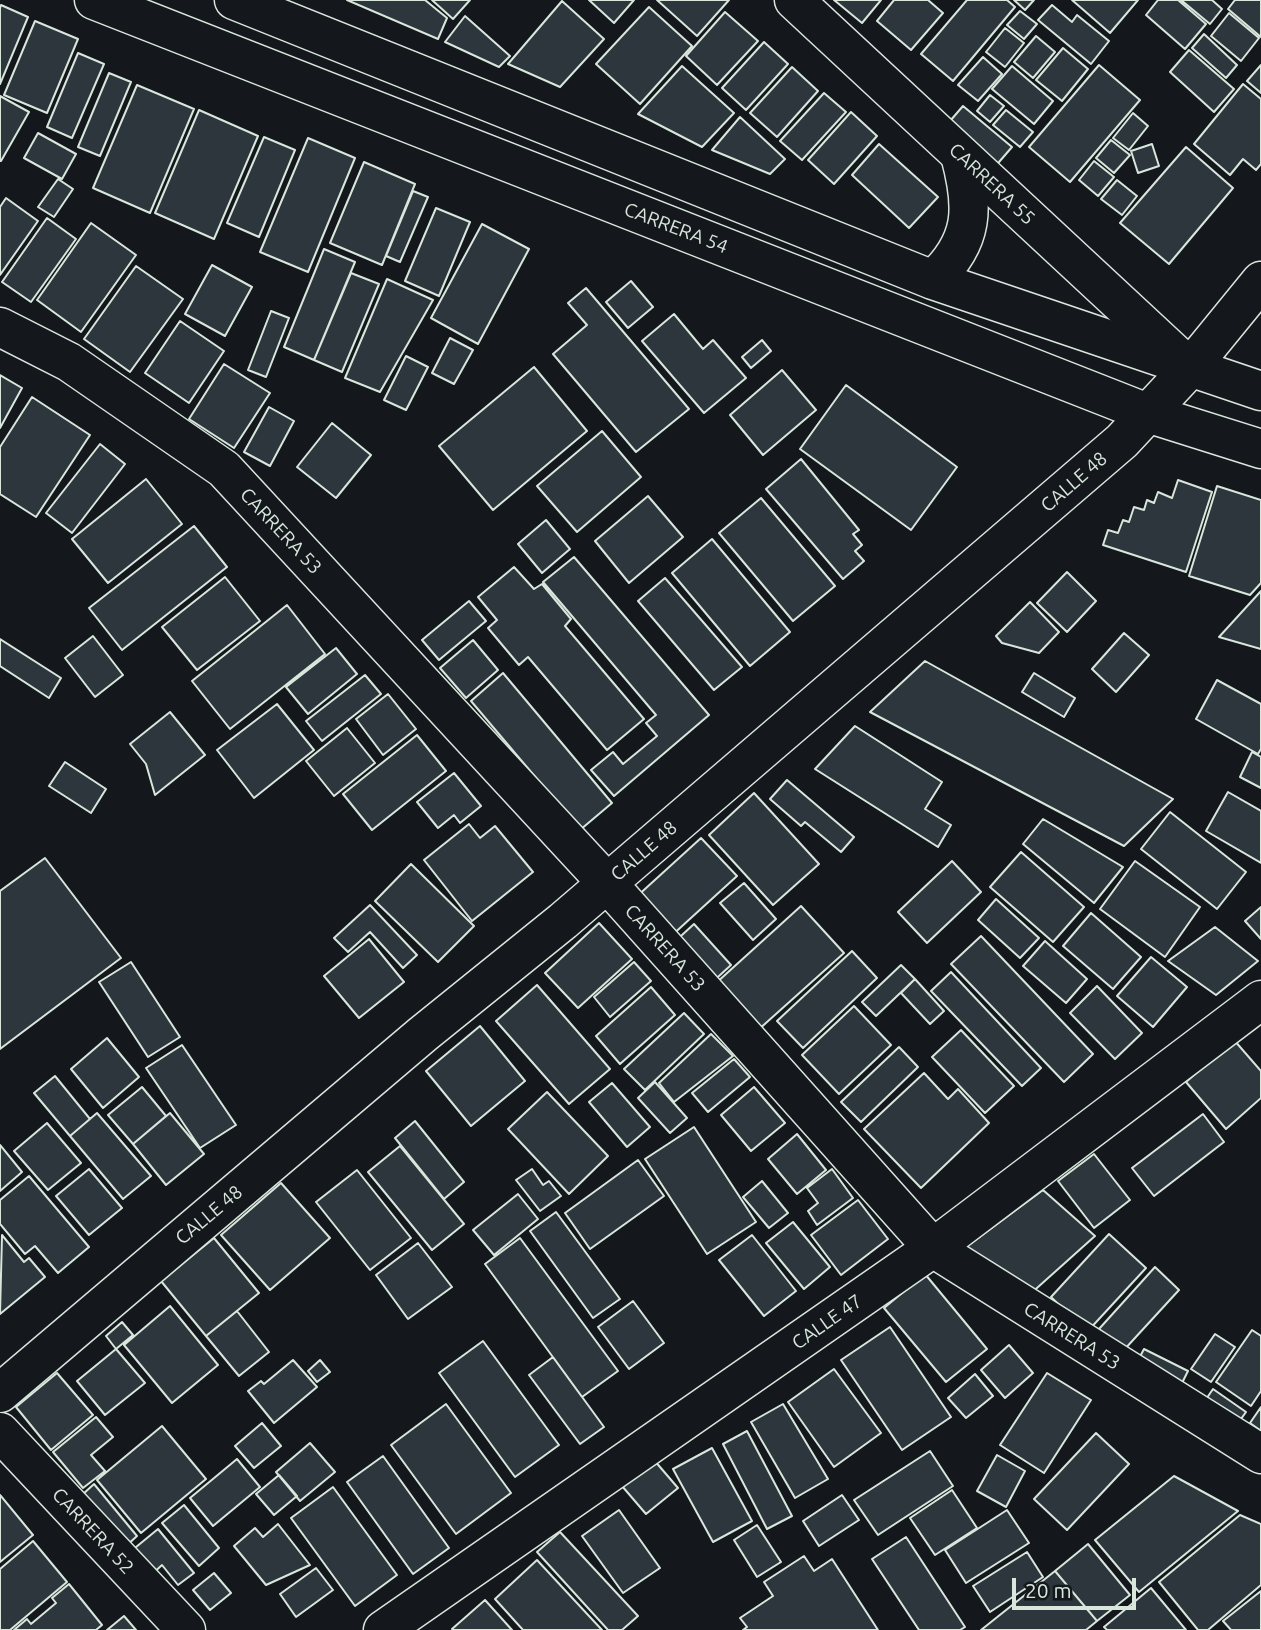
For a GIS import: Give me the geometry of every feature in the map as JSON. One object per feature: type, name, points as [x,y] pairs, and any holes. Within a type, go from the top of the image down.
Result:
[{"type":"street","name":"CARRERA 54","points":[[94,0],[1150,414],[1261,449]]},
{"type":"street","points":[[233,0],[933,280],[1261,391]]},
{"type":"street","name":"CARRERA 55","points":[[794,0],[1190,368]]},
{"type":"street","points":[[933,280],[956,255],[968,223],[969,190],[960,155]]},
{"type":"street","name":"CALLE 48","points":[[0,1393],[412,1043],[607,883],[1112,450],[1150,414],[1261,282]]},
{"type":"street","name":"CARRERA 53","points":[[0,327],[69,362],[224,469],[607,883],[933,1248],[1261,1454]]},
{"type":"street","name":"CALLE 47","points":[[383,1630],[933,1248],[1261,1000]]},
{"type":"street","name":"CARRERA 52","points":[[0,1432],[186,1630]]},
{"type":"building","points":[[347,0],[425,0],[447,18],[438,39]]},
{"type":"building","points":[[432,0],[470,0],[453,19]]},
{"type":"building","points":[[589,0],[634,0],[614,23]]},
{"type":"building","points":[[657,0],[729,0],[697,36]]},
{"type":"building","points":[[834,0],[881,0],[862,23]]},
{"type":"building","points":[[894,0],[928,0],[943,13],[911,50],[877,21]]},
{"type":"building","points":[[967,0],[1007,0],[1015,7],[953,81],[921,54]]},
{"type":"building","points":[[1014,0],[1034,0],[1025,10]]},
{"type":"building","points":[[1072,0],[1138,0],[1110,33]]},
{"type":"building","points":[[1158,0],[1178,0],[1206,24],[1185,49],[1146,15]]},
{"type":"building","points":[[1181,0],[1212,0],[1222,9],[1210,24]]},
{"type":"building","points":[[1235,0],[1261,0],[1261,37],[1228,9]]},
{"type":"building","points":[[562,1],[604,39],[560,87],[508,64]]},
{"type":"building","points":[[1,5],[28,17],[0,84],[0,8]]},
{"type":"building","points":[[1052,5],[1072,22],[1077,15],[1109,41],[1091,64],[1038,20]]},
{"type":"building","points":[[649,7],[692,46],[640,104],[596,64]]},
{"type":"building","points":[[1020,11],[1037,24],[1024,39],[1007,25]]},
{"type":"building","points":[[725,12],[758,41],[717,85],[686,56]]},
{"type":"building","points":[[1229,13],[1259,38],[1241,61],[1211,36]]},
{"type":"building","points":[[465,16],[510,56],[499,67],[445,42]]},
{"type":"building","points":[[35,21],[78,39],[47,113],[4,95]]},
{"type":"building","points":[[1005,28],[1024,43],[1005,67],[986,52]]},
{"type":"building","points":[[1204,34],[1237,65],[1226,78],[1192,48]]},
{"type":"building","points":[[1036,36],[1055,52],[1033,78],[1014,62]]},
{"type":"building","points":[[764,42],[788,64],[746,110],[722,88]]},
{"type":"building","points":[[1063,48],[1088,69],[1062,101],[1036,80]]},
{"type":"building","points":[[1189,50],[1234,89],[1214,112],[1170,72]]},
{"type":"building","points":[[78,53],[104,64],[72,138],[47,127]]},
{"type":"building","points":[[983,57],[1002,74],[978,101],[958,85]]},
{"type":"building","points":[[1099,65],[1140,100],[1070,182],[1029,147]]},
{"type":"building","points":[[1261,65],[1261,93],[1247,81]]},
{"type":"building","points":[[682,66],[734,113],[702,147],[638,114]]},
{"type":"building","points":[[1012,66],[1053,101],[1034,124],[992,89]]},
{"type":"building","points":[[792,67],[818,91],[777,137],[750,113]]},
{"type":"building","points":[[109,73],[131,82],[100,156],[78,147]]},
{"type":"building","points":[[1243,84],[1261,99],[1261,164],[1256,170],[1243,159],[1230,175],[1194,144]]},
{"type":"building","points":[[137,85],[194,109],[150,213],[93,188]]},
{"type":"building","points":[[824,93],[846,112],[802,160],[780,141]]},
{"type":"building","points":[[990,95],[1004,106],[990,122],[977,111]]},
{"type":"building","points":[[0,96],[29,112],[1,161],[0,161]]},
{"type":"building","points":[[963,106],[1012,147],[993,169],[944,128]]},
{"type":"building","points":[[199,110],[258,136],[214,239],[155,213]]},
{"type":"building","points":[[1006,110],[1033,132],[1020,147],[993,125]]},
{"type":"building","points":[[851,112],[877,136],[834,184],[808,160]]},
{"type":"building","points":[[1133,113],[1148,126],[1129,150],[1113,138]]},
{"type":"building","points":[[740,117],[785,159],[770,174],[712,150]]},
{"type":"building","points":[[38,133],[76,154],[62,179],[24,158]]},
{"type":"building","points":[[264,137],[295,150],[259,237],[227,223]]},
{"type":"building","points":[[308,138],[355,158],[308,272],[260,252]]},
{"type":"building","points":[[1111,140],[1130,155],[1114,173],[1096,158]]},
{"type":"building","points":[[879,144],[938,197],[909,228],[852,175]]},
{"type":"building","points":[[1152,144],[1159,166],[1138,173],[1131,151]]},
{"type":"building","points":[[1186,147],[1233,188],[1169,264],[1120,223]]},
{"type":"building","points":[[1094,161],[1114,177],[1098,196],[1079,180]]},
{"type":"building","points":[[364,162],[415,184],[382,265],[330,243]]},
{"type":"building","points":[[58,179],[73,189],[54,217],[38,207]]},
{"type":"building","points":[[1117,180],[1137,196],[1122,215],[1101,199]]},
{"type":"building","points":[[413,191],[428,197],[400,262],[386,256]]},
{"type":"building","points":[[6,198],[38,221],[0,275],[0,207]]},
{"type":"building","points":[[436,208],[470,222],[439,296],[405,281]]},
{"type":"building","points":[[47,218],[76,239],[31,302],[2,282]]},
{"type":"building","points":[[91,223],[136,255],[81,332],[37,300]]},
{"type":"building","points":[[482,224],[529,249],[478,344],[431,318]]},
{"type":"building","points":[[324,249],[355,262],[314,360],[284,347]]},
{"type":"building","points":[[212,265],[252,287],[225,336],[185,314]]},
{"type":"building","points":[[136,266],[183,299],[130,372],[84,339]]},
{"type":"building","points":[[351,273],[379,284],[342,372],[314,360]]},
{"type":"building","points":[[387,279],[433,300],[380,392],[345,378]]},
{"type":"building","points":[[631,281],[653,307],[628,328],[606,302]]},
{"type":"building","points":[[586,288],[689,409],[636,452],[553,354],[587,325],[568,303]]},
{"type":"building","points":[[271,311],[289,318],[266,377],[248,370]]},
{"type":"building","points":[[674,314],[703,349],[713,340],[746,378],[704,413],[642,341]]},
{"type":"building","points":[[180,321],[224,351],[189,403],[145,373]]},
{"type":"building","points":[[450,338],[473,350],[454,384],[432,373]]},
{"type":"building","points":[[762,340],[771,351],[751,368],[742,357]]},
{"type":"building","points":[[406,356],[428,367],[406,410],[384,400]]},
{"type":"building","points":[[224,364],[270,393],[234,448],[189,419]]},
{"type":"building","points":[[534,367],[587,431],[493,510],[439,446]]},
{"type":"building","points":[[782,370],[816,410],[763,455],[730,415]]},
{"type":"building","points":[[0,375],[22,388],[0,428]]},
{"type":"building","points":[[846,385],[957,467],[911,530],[800,449]]},
{"type":"building","points":[[32,397],[90,435],[36,517],[0,494],[0,447]]},
{"type":"building","points":[[269,407],[294,421],[270,466],[244,452]]},
{"type":"building","points":[[332,423],[371,455],[336,498],[297,467]]},
{"type":"building","points":[[602,431],[641,477],[577,532],[537,486]]},
{"type":"building","points":[[100,444],[125,464],[72,533],[46,513]]},
{"type":"building","points":[[801,459],[859,530],[853,534],[862,545],[855,551],[864,561],[843,579],[766,489]]},
{"type":"building","points":[[146,479],[182,524],[108,583],[72,539]]},
{"type":"building","points":[[1178,480],[1212,492],[1186,572],[1103,545],[1108,530],[1118,533],[1123,520],[1129,522],[1134,507],[1144,510],[1147,500],[1154,503],[1158,492],[1172,498]]},
{"type":"building","points":[[1217,486],[1261,500],[1261,583],[1250,595],[1189,576]]},
{"type":"building","points":[[648,496],[683,537],[629,583],[595,541]]},
{"type":"building","points":[[761,498],[835,586],[793,621],[719,533]]},
{"type":"building","points":[[546,520],[570,549],[542,573],[518,544]]},
{"type":"building","points":[[194,526],[227,567],[122,650],[89,608]]},
{"type":"building","points":[[712,539],[790,632],[750,666],[672,573]]},
{"type":"building","points":[[574,557],[709,715],[614,796],[591,770],[613,752],[623,764],[657,736],[646,723],[656,715],[543,582]]},
{"type":"building","points":[[514,567],[534,589],[542,584],[571,619],[565,626],[644,719],[607,750],[528,657],[519,665],[488,628],[497,620],[478,597]]},
{"type":"building","points":[[1067,572],[1096,601],[1067,632],[1037,603]]},
{"type":"building","points":[[225,577],[260,621],[197,670],[162,627]]},
{"type":"building","points":[[665,578],[742,667],[714,690],[638,601]]},
{"type":"building","points":[[1261,591],[1261,649],[1219,637]]},
{"type":"building","points":[[469,601],[486,621],[439,660],[422,640]]},
{"type":"building","points":[[1030,602],[1059,632],[1039,653],[1002,643],[996,636]]},
{"type":"building","points":[[287,605],[325,654],[230,729],[192,681]]},
{"type":"building","points":[[1124,633],[1149,655],[1116,692],[1092,669]]},
{"type":"building","points":[[93,636],[123,675],[95,697],[65,658]]},
{"type":"building","points":[[0,639],[61,678],[49,698],[0,666]]},
{"type":"building","points":[[473,640],[498,670],[466,698],[440,668]]},
{"type":"building","points":[[336,648],[357,674],[308,714],[286,687]]},
{"type":"building","points":[[925,661],[1173,799],[1124,846],[870,712]]},
{"type":"building","points":[[503,673],[612,803],[580,830],[471,701]]},
{"type":"building","points":[[1034,673],[1075,698],[1064,717],[1022,692]]},
{"type":"building","points":[[365,675],[381,694],[322,741],[306,721]]},
{"type":"building","points":[[1217,680],[1261,704],[1261,749],[1258,754],[1196,719]]},
{"type":"building","points":[[388,694],[416,729],[383,755],[356,719]]},
{"type":"building","points":[[277,704],[314,750],[254,798],[217,750]]},
{"type":"building","points":[[170,712],[205,755],[155,795],[146,764],[130,744]]},
{"type":"building","points":[[855,726],[942,782],[925,809],[951,825],[938,847],[815,769]]},
{"type":"building","points":[[347,728],[375,763],[334,796],[306,761]]},
{"type":"building","points":[[417,735],[446,771],[372,830],[343,794]]},
{"type":"building","points":[[1252,752],[1261,757],[1261,788],[1240,777]]},
{"type":"building","points":[[65,762],[106,789],[91,813],[49,786]]},
{"type":"building","points":[[454,773],[481,806],[460,823],[454,815],[438,828],[417,802]]},
{"type":"building","points":[[787,780],[854,837],[841,852],[805,822],[801,826],[770,799]]},
{"type":"building","points":[[1228,792],[1261,811],[1261,863],[1206,831]]},
{"type":"building","points":[[754,793],[819,864],[773,905],[709,835]]},
{"type":"building","points":[[1170,812],[1246,872],[1217,909],[1141,849]]},
{"type":"building","points":[[1043,819],[1123,867],[1094,903],[1023,844]]},
{"type":"building","points":[[469,824],[480,838],[495,826],[533,872],[472,921],[424,860]]},
{"type":"building","points":[[701,838],[737,876],[669,938],[634,899]]},
{"type":"building","points":[[1021,852],[1084,907],[1053,942],[990,887]]},
{"type":"building","points":[[45,858],[121,958],[0,1049],[0,891]]},
{"type":"building","points":[[952,861],[981,892],[927,943],[898,912]]},
{"type":"building","points":[[1135,861],[1200,907],[1165,957],[1100,909]]},
{"type":"building","points":[[411,864],[474,926],[438,962],[375,901]]},
{"type":"building","points":[[744,883],[776,919],[753,940],[720,903]]},
{"type":"building","points":[[996,899],[1039,938],[1020,958],[978,920]]},
{"type":"building","points":[[370,905],[417,955],[403,968],[370,932],[348,952],[334,938]]},
{"type":"building","points":[[801,906],[844,953],[757,1031],[715,984]]},
{"type":"building","points":[[1261,907],[1261,939],[1245,921]]},
{"type":"building","points":[[1091,913],[1141,957],[1113,989],[1063,946]]},
{"type":"building","points":[[599,923],[632,959],[578,1008],[545,973]]},
{"type":"building","points":[[694,924],[731,965],[707,987],[670,946]]},
{"type":"building","points":[[1215,927],[1258,961],[1216,995],[1168,961]]},
{"type":"building","points":[[981,936],[1093,1054],[1064,1082],[951,964]]},
{"type":"building","points":[[369,939],[404,982],[359,1018],[324,976]]},
{"type":"building","points":[[1045,941],[1087,979],[1066,1003],[1023,966]]},
{"type":"building","points":[[852,951],[877,978],[803,1048],[777,1021]]},
{"type":"building","points":[[1151,957],[1187,987],[1153,1027],[1117,996]]},
{"type":"building","points":[[131,962],[180,1037],[148,1057],[99,982]]},
{"type":"building","points":[[634,962],[651,981],[610,1017],[594,997]]},
{"type":"building","points":[[901,965],[915,979],[876,1016],[862,1002]]},
{"type":"building","points":[[951,972],[1041,1068],[1022,1086],[931,991]]},
{"type":"building","points":[[915,979],[944,1011],[930,1024],[901,993]]},
{"type":"building","points":[[537,985],[610,1069],[569,1104],[496,1021]]},
{"type":"building","points":[[1097,986],[1142,1033],[1115,1059],[1070,1013]]},
{"type":"building","points":[[651,987],[675,1015],[620,1064],[596,1036]]},
{"type":"building","points":[[854,1006],[891,1045],[839,1094],[802,1055]]},
{"type":"building","points":[[684,1013],[704,1034],[645,1090],[624,1069]]},
{"type":"building","points":[[480,1026],[525,1081],[471,1126],[426,1071]]},
{"type":"building","points":[[961,1030],[1014,1086],[985,1113],[932,1057]]},
{"type":"building","points":[[711,1034],[733,1056],[674,1102],[659,1083]]},
{"type":"building","points":[[107,1038],[139,1077],[103,1108],[71,1069]]},
{"type":"building","points":[[1234,1040],[1261,1071],[1261,1098],[1226,1129],[1186,1082]]},
{"type":"building","points":[[182,1045],[236,1125],[200,1148],[146,1068]]},
{"type":"building","points":[[899,1047],[918,1067],[861,1122],[841,1102]]},
{"type":"building","points":[[734,1059],[750,1077],[708,1112],[692,1093]]},
{"type":"building","points":[[924,1073],[948,1099],[958,1089],[989,1123],[921,1188],[864,1129]]},
{"type":"building","points":[[55,1076],[90,1119],[70,1136],[34,1093]]},
{"type":"building","points":[[655,1082],[687,1118],[670,1133],[638,1098]]},
{"type":"building","points":[[612,1083],[650,1127],[627,1147],[589,1102]]},
{"type":"building","points":[[142,1087],[166,1116],[133,1144],[108,1115]]},
{"type":"building","points":[[754,1087],[785,1123],[751,1151],[721,1115]]},
{"type":"building","points":[[547,1092],[608,1156],[569,1194],[508,1129]]},
{"type":"building","points":[[97,1113],[151,1176],[123,1199],[70,1136]]},
{"type":"building","points":[[170,1113],[204,1154],[166,1185],[133,1144]]},
{"type":"building","points":[[1203,1114],[1224,1142],[1154,1196],[1132,1168]]},
{"type":"building","points":[[415,1121],[464,1182],[444,1199],[395,1138]]},
{"type":"building","points":[[47,1123],[81,1163],[48,1190],[14,1151]]},
{"type":"building","points":[[694,1127],[756,1222],[707,1254],[645,1159]]},
{"type":"building","points":[[797,1134],[826,1170],[797,1194],[768,1159]]},
{"type":"building","points":[[0,1145],[22,1172],[0,1191]]},
{"type":"building","points":[[400,1146],[464,1224],[432,1250],[368,1172]]},
{"type":"building","points":[[1094,1154],[1130,1200],[1094,1228],[1058,1181]]},
{"type":"building","points":[[638,1160],[664,1196],[590,1249],[565,1213]]},
{"type":"building","points":[[89,1169],[122,1208],[89,1235],[56,1196]]},
{"type":"building","points":[[532,1169],[543,1185],[549,1181],[561,1196],[540,1211],[516,1180]]},
{"type":"building","points":[[832,1169],[853,1198],[817,1225],[808,1211],[818,1203],[807,1188]]},
{"type":"building","points":[[357,1170],[411,1238],[370,1270],[316,1202]]},
{"type":"building","points":[[29,1176],[89,1247],[58,1273],[35,1246],[25,1254],[0,1224],[0,1200]]},
{"type":"building","points":[[762,1181],[788,1213],[769,1228],[743,1197]]},
{"type":"building","points":[[281,1183],[330,1238],[270,1290],[221,1235]]},
{"type":"building","points":[[1043,1190],[1095,1236],[1028,1296],[966,1247]]},
{"type":"building","points":[[518,1194],[538,1219],[494,1255],[473,1230]]},
{"type":"building","points":[[858,1200],[888,1239],[841,1275],[811,1235]]},
{"type":"building","points":[[556,1212],[620,1299],[593,1318],[530,1231]]},
{"type":"building","points":[[793,1222],[830,1267],[804,1289],[766,1243]]},
{"type":"building","points":[[1109,1234],[1146,1268],[1087,1332],[1051,1297]]},
{"type":"building","points":[[2,1235],[24,1262],[29,1258],[45,1277],[0,1314]]},
{"type":"building","points":[[752,1235],[796,1291],[764,1316],[719,1260]]},
{"type":"building","points":[[214,1238],[259,1293],[206,1336],[161,1281]]},
{"type":"building","points":[[520,1238],[618,1371],[582,1397],[485,1264]]},
{"type":"building","points":[[418,1243],[452,1287],[408,1319],[376,1275]]},
{"type":"building","points":[[1155,1267],[1179,1290],[1123,1351],[1099,1329]]},
{"type":"building","points":[[925,1274],[987,1349],[946,1382],[884,1308]]},
{"type":"building","points":[[633,1301],[664,1343],[629,1369],[598,1327]]},
{"type":"building","points":[[170,1306],[218,1365],[172,1403],[124,1345]]},
{"type":"building","points":[[237,1311],[269,1352],[239,1376],[206,1336]]},
{"type":"building","points":[[122,1322],[133,1335],[116,1349],[106,1336]]},
{"type":"building","points":[[890,1327],[951,1417],[902,1450],[841,1360]]},
{"type":"building","points":[[1252,1330],[1261,1336],[1261,1391],[1251,1406],[1216,1382]]},
{"type":"building","points":[[1215,1334],[1235,1347],[1211,1382],[1191,1369]]},
{"type":"building","points":[[483,1341],[559,1445],[515,1477],[439,1373]]},
{"type":"building","points":[[1009,1345],[1033,1373],[1005,1398],[981,1370]]},
{"type":"building","points":[[116,1349],[145,1383],[105,1415],[77,1381]]},
{"type":"building","points":[[1144,1349],[1188,1371],[1176,1395],[1132,1372]]},
{"type":"building","points":[[553,1357],[604,1427],[580,1444],[529,1375]]},
{"type":"building","points":[[293,1360],[317,1387],[274,1423],[248,1391],[261,1381],[264,1384]]},
{"type":"building","points":[[320,1360],[330,1372],[317,1382],[308,1371]]},
{"type":"building","points":[[834,1369],[881,1433],[834,1467],[788,1402]]},
{"type":"building","points":[[57,1373],[93,1415],[51,1450],[16,1407]]},
{"type":"building","points":[[1047,1373],[1091,1400],[1044,1473],[1000,1445]]},
{"type":"building","points":[[975,1374],[993,1396],[966,1418],[948,1398]]},
{"type":"building","points":[[1213,1389],[1246,1412],[1233,1430],[1200,1408]]},
{"type":"building","points":[[446,1404],[511,1493],[456,1534],[391,1445]]},
{"type":"building","points":[[783,1404],[828,1479],[795,1498],[751,1422]]},
{"type":"building","points":[[1261,1407],[1261,1431],[1250,1423]]},
{"type":"building","points":[[96,1417],[113,1437],[91,1455],[105,1471],[83,1488],[53,1452]]},
{"type":"building","points":[[262,1423],[281,1446],[254,1468],[235,1446]]},
{"type":"building","points":[[162,1426],[206,1479],[141,1533],[97,1480]]},
{"type":"building","points":[[747,1431],[792,1516],[767,1529],[723,1444]]},
{"type":"building","points":[[1096,1433],[1129,1464],[1067,1530],[1034,1499]]},
{"type":"building","points":[[310,1443],[335,1472],[300,1501],[276,1472]]},
{"type":"building","points":[[712,1448],[752,1521],[713,1542],[673,1469]]},
{"type":"building","points":[[930,1451],[953,1486],[878,1535],[854,1500]]},
{"type":"building","points":[[997,1455],[1025,1471],[1006,1507],[977,1491]]},
{"type":"building","points":[[383,1456],[449,1548],[413,1574],[347,1482]]},
{"type":"building","points":[[237,1459],[260,1487],[213,1526],[190,1498]]},
{"type":"building","points":[[654,1460],[678,1488],[646,1514],[622,1486]]},
{"type":"building","points":[[279,1475],[297,1496],[274,1515],[256,1494]]},
{"type":"building","points":[[1174,1476],[1238,1511],[1139,1592],[1095,1540]]},
{"type":"building","points":[[94,1484],[137,1536],[125,1547],[82,1495]]},
{"type":"building","points":[[333,1487],[397,1575],[355,1606],[291,1518]]},
{"type":"building","points":[[952,1490],[977,1528],[935,1555],[910,1518]]},
{"type":"building","points":[[0,1495],[33,1535],[0,1562]]},
{"type":"building","points":[[842,1495],[859,1520],[819,1546],[803,1521]]},
{"type":"building","points":[[184,1505],[219,1548],[199,1566],[162,1523]]},
{"type":"building","points":[[619,1510],[660,1568],[623,1593],[582,1536]]},
{"type":"building","points":[[1007,1510],[1029,1543],[966,1583],[945,1550]]},
{"type":"building","points":[[1240,1515],[1261,1524],[1261,1585],[1208,1630],[1198,1630],[1159,1582]]},
{"type":"building","points":[[278,1524],[310,1565],[266,1585],[234,1546],[255,1528],[263,1537]]},
{"type":"building","points":[[757,1525],[781,1562],[757,1577],[734,1540]]},
{"type":"building","points":[[158,1529],[194,1573],[178,1585],[162,1565],[150,1576],[130,1552]]},
{"type":"building","points":[[560,1532],[638,1616],[622,1630],[608,1630],[537,1552]]},
{"type":"building","points":[[906,1537],[965,1627],[960,1630],[919,1630],[872,1559]]},
{"type":"building","points":[[33,1541],[67,1582],[10,1630],[0,1630],[0,1569]]},
{"type":"building","points":[[1088,1544],[1130,1595],[1097,1621],[1055,1571]]},
{"type":"building","points":[[1027,1552],[1043,1577],[990,1612],[973,1586]]},
{"type":"building","points":[[804,1556],[814,1571],[832,1559],[878,1630],[743,1630],[747,1627],[740,1618],[773,1596],[764,1582]]},
{"type":"building","points":[[537,1560],[602,1630],[523,1630],[495,1599]]},
{"type":"building","points":[[316,1568],[333,1590],[296,1617],[280,1594]]},
{"type":"building","points":[[1055,1571],[1097,1621],[1086,1630],[981,1630]]},
{"type":"building","points":[[214,1573],[231,1593],[210,1610],[193,1590]]},
{"type":"building","points":[[69,1584],[102,1625],[96,1630],[14,1630],[27,1619],[31,1624],[56,1603],[52,1598]]},
{"type":"building","points":[[1151,1588],[1186,1630],[1107,1630],[1104,1627]]},
{"type":"building","points":[[1261,1591],[1261,1630],[1231,1630],[1223,1621]]},
{"type":"building","points":[[485,1600],[512,1630],[452,1629]]},
{"type":"building","points":[[124,1616],[136,1630],[107,1630]]}]
